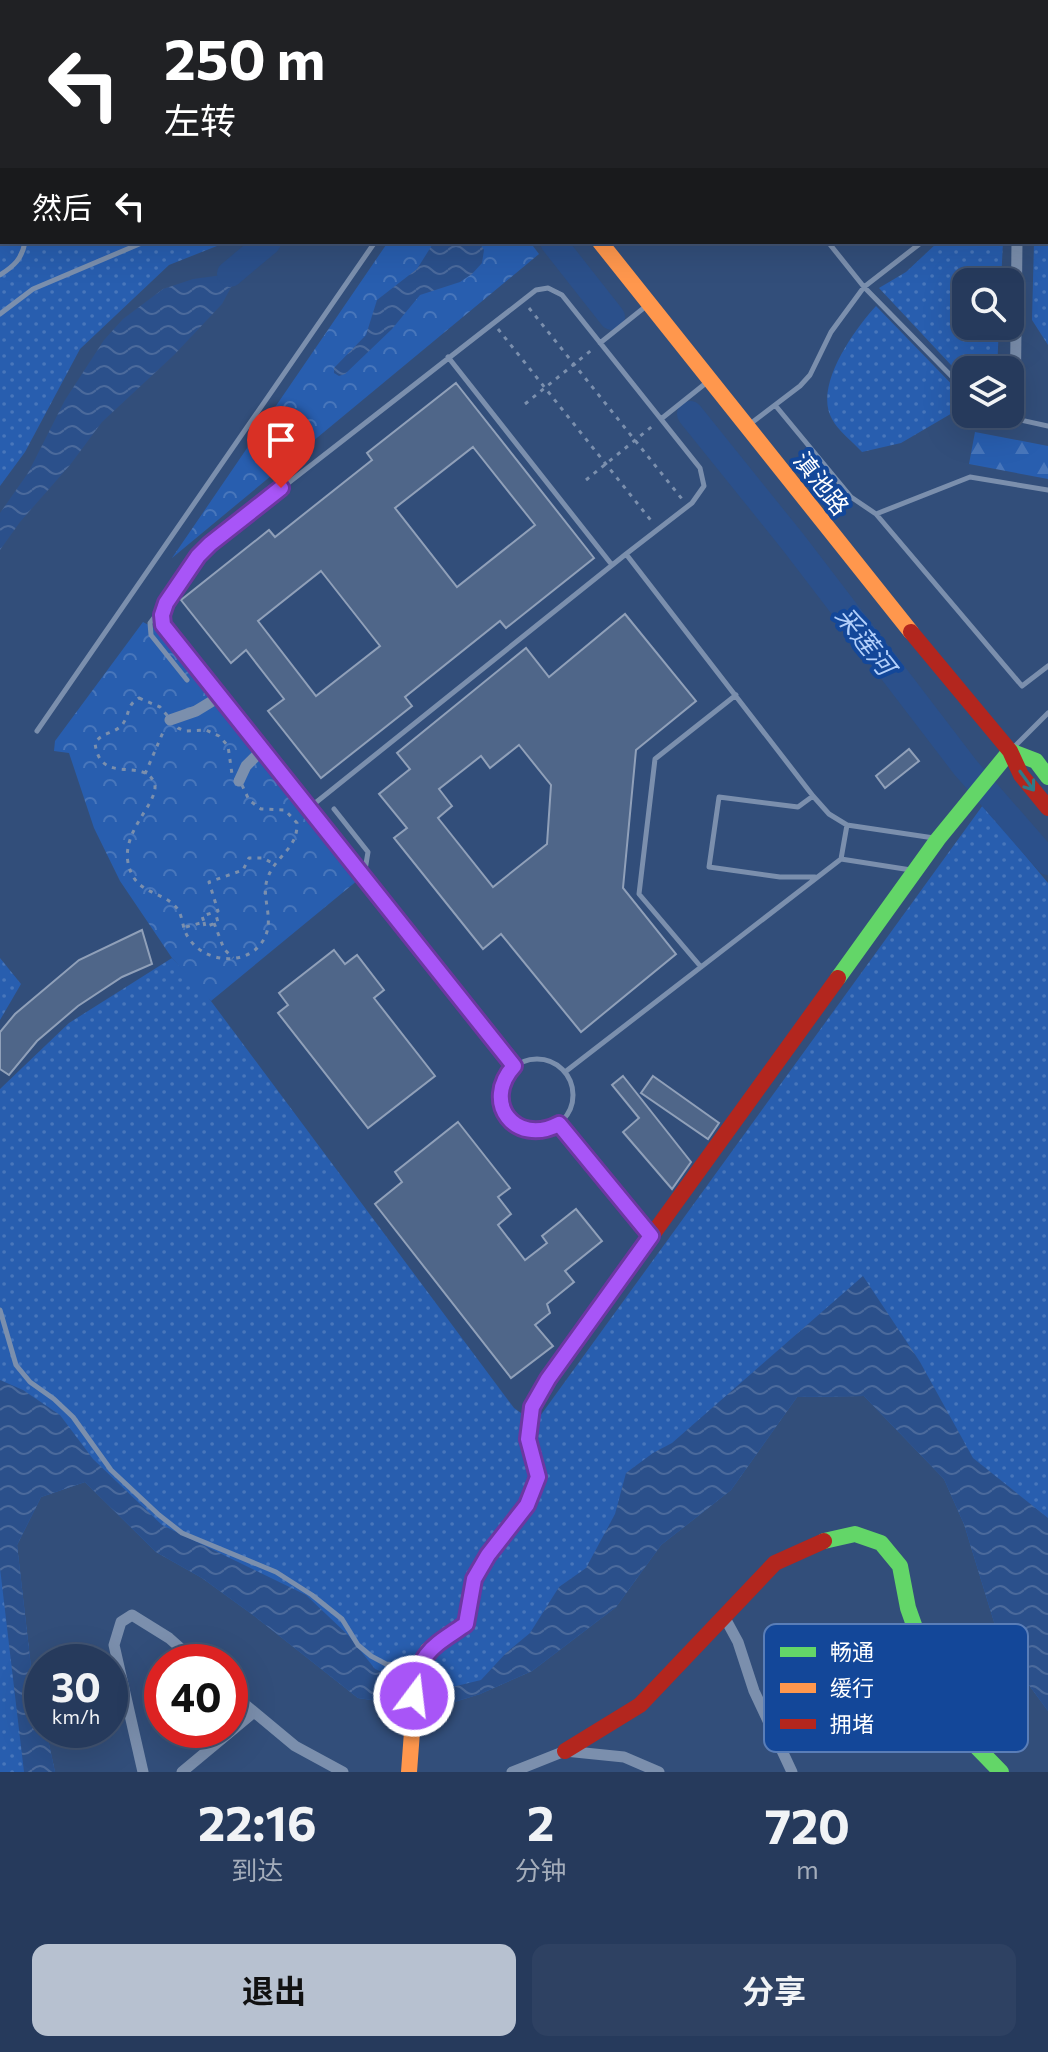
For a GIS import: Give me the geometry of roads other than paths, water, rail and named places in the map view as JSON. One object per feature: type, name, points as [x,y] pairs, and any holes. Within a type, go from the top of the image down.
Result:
[{"type":"street","points":[[1016,356],[1017,244]]},
{"type":"street","name":"滇池路","points":[[609,245],[649,304],[890,607],[1010,751],[1021,775],[1048,808]]},
{"type":"street","points":[[170,720],[196,711],[219,697]]},
{"type":"street","points":[[239,781],[246,766],[262,750]]},
{"type":"street","points":[[409,1772],[419,1673],[428,1650],[466,1624],[474,1579],[488,1555],[527,1505],[538,1477],[528,1439],[532,1407],[548,1379],[938,839],[1010,751]]},
{"type":"street","name":"滇池路","points":[[1010,751],[1036,761],[1048,777]]},
{"type":"street","points":[[512,1772],[565,1751],[640,1705],[775,1563],[823,1541],[855,1534],[881,1543],[900,1566],[914,1624]]},
{"type":"street","points":[[143,1772],[114,1645],[121,1622],[132,1615],[176,1644]]},
{"type":"street","points":[[725,1618],[738,1642],[764,1713]]},
{"type":"street","points":[[248,1707],[295,1746],[343,1772]]},
{"type":"street","points":[[182,1772],[254,1712]]},
{"type":"street","points":[[565,1751],[624,1757],[659,1772]]},
{"type":"street","points":[[782,1752],[792,1772]]},
{"type":"street","points":[[982,1752],[1001,1772]]},
{"type":"lane","points":[[0,275],[15,266],[22,256],[25,244]]},
{"type":"lane","points":[[0,314],[33,289],[139,244]]},
{"type":"lane","points":[[37,731],[374,244]]},
{"type":"lane","points":[[830,244],[864,287],[952,377]]},
{"type":"lane","points":[[747,426],[800,386],[810,375],[831,332],[864,287],[919,244]]},
{"type":"lane","points":[[187,680],[151,635],[150,623],[198,556],[522,299],[536,290],[555,291],[562,295],[700,468],[703,477],[701,493],[309,808]]},
{"type":"lane","points":[[600,343],[649,304]]},
{"type":"lane","points":[[448,357],[612,565]]},
{"type":"lane","points":[[661,419],[710,380]]},
{"type":"lane","points":[[775,405],[851,497],[876,514],[1022,686],[1048,666]]},
{"type":"lane","points":[[1024,422],[1048,426]]},
{"type":"lane","points":[[876,514],[970,477],[1048,490]]},
{"type":"lane","points":[[626,554],[829,814],[847,825],[938,839]]},
{"type":"lane","points":[[166,603],[162,615],[166,631],[514,1066]]},
{"type":"lane","points":[[701,967],[639,894],[655,759],[736,695]]},
{"type":"lane","points":[[1010,751],[1048,713]]},
{"type":"lane","points":[[813,796],[798,807],[719,797],[709,867],[780,877],[817,877]]},
{"type":"lane","points":[[334,809],[368,852],[364,877]]},
{"type":"lane","points":[[565,1072],[841,859],[847,825]]},
{"type":"lane","points":[[841,859],[916,870]]},
{"type":"lane","points":[[524,1060],[547,1060],[565,1072],[573,1094],[572,1105],[559,1124],[548,1130],[523,1129],[504,1112],[500,1100],[501,1087],[514,1066],[524,1060]]},
{"type":"lane","points":[[559,1124],[651,1236]]},
{"type":"lane","points":[[0,1310],[16,1365],[30,1382],[73,1417],[111,1470],[159,1515],[182,1533],[276,1572],[342,1619],[358,1645],[371,1656],[386,1664],[419,1673]]},
{"type":"water","points":[[433,244],[480,244],[484,250],[482,263],[472,274],[460,282],[420,295],[392,329],[345,374],[339,376],[334,373],[334,368],[366,335],[377,300],[417,269]]},
{"type":"water","points":[[230,274],[236,278],[222,304],[174,355],[102,422],[0,550],[0,513],[28,473],[65,400],[104,340],[123,319],[163,289],[193,279]]},
{"type":"water","points":[[863,1276],[920,1362],[973,1458],[1048,1518],[1048,1711],[1028,1684],[1028,1624],[995,1624],[964,1524],[944,1479],[864,1396],[797,1397],[731,1490],[661,1545],[616,1607],[532,1671],[480,1694],[432,1709],[358,1698],[202,1578],[156,1552],[85,1482],[41,1497],[17,1545],[28,1644],[24,1644],[24,1748],[50,1748],[55,1772],[24,1772],[0,1568],[0,1380],[23,1390],[60,1415],[93,1459],[162,1525],[306,1595],[349,1636],[375,1669],[401,1680],[448,1688],[481,1680],[530,1633],[559,1587],[586,1568],[615,1514],[626,1473],[672,1443]]},
{"type":"waterway","points":[[230,274],[266,244]]},
{"type":"waterway","name":"采莲河","points":[[555,244],[612,317]]},
{"type":"waterway","name":"采莲河","points":[[690,414],[793,542],[965,767],[1048,862]]}]
